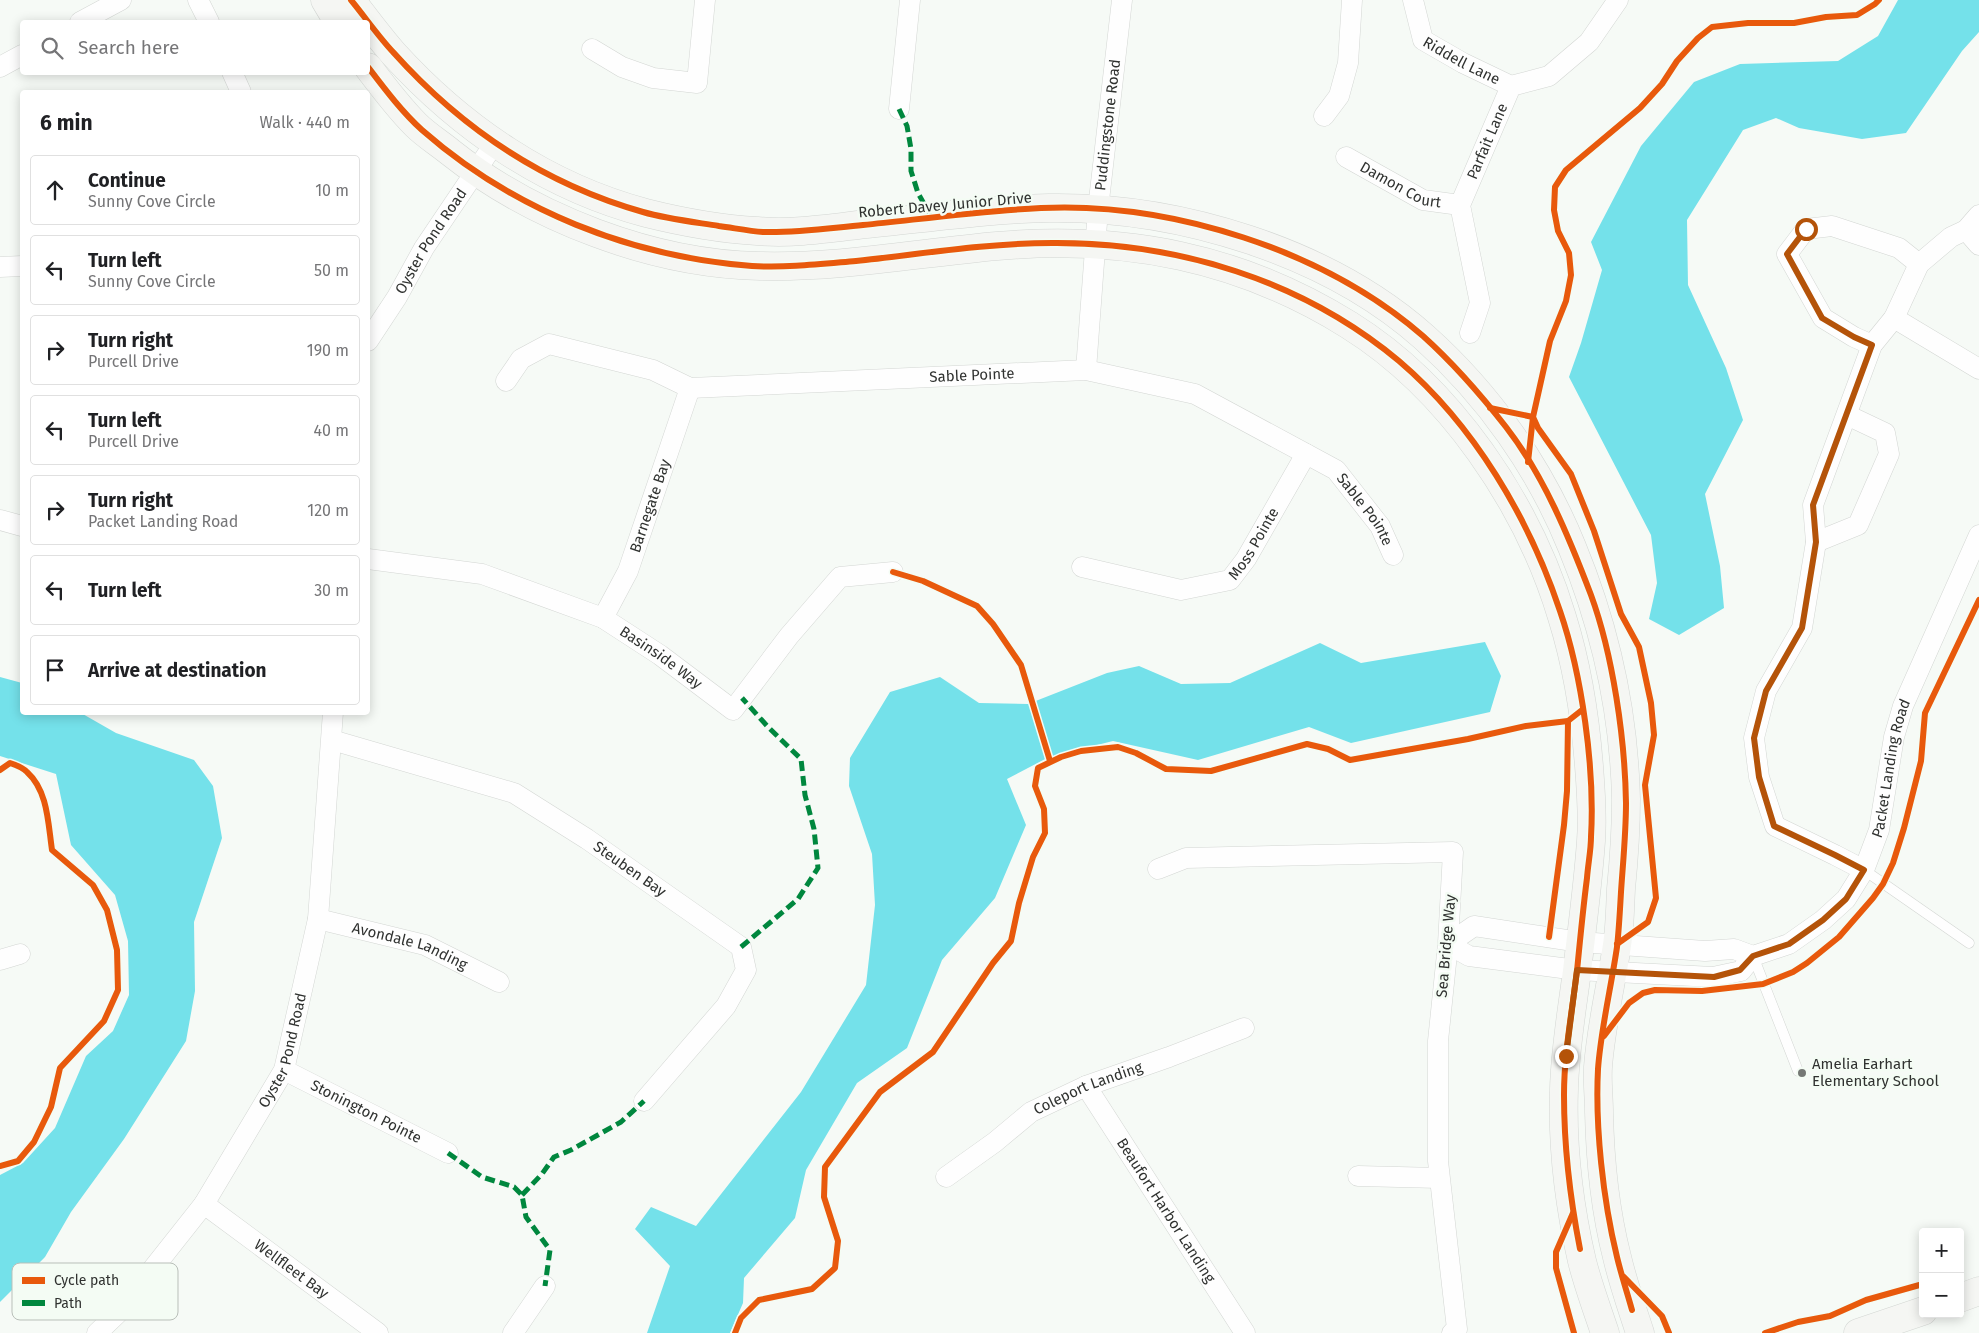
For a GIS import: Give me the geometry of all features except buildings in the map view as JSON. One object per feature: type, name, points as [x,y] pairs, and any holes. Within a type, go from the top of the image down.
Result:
[{"type":"main road","points":[[325,0],[337,20]]},
{"type":"main road","name":"Robert Davey Junior Drive","points":[[351,0],[367,20]]},
{"type":"main road","name":"Robert Davey Junior Drive","points":[[370,24],[392,51],[435,95],[494,144],[566,184],[644,212],[698,223],[760,232],[812,230],[1046,208],[1098,209],[1148,214],[1192,223],[1264,244],[1320,268],[1371,298],[1423,336],[1468,382],[1508,430],[1543,485],[1570,542],[1594,603],[1610,668],[1621,733],[1626,800],[1617,944],[1598,1069],[1600,1149],[1607,1205],[1617,1256],[1640,1333]]},
{"type":"main road","points":[[370,69],[418,127],[476,173],[529,204],[580,227],[635,246],[701,261],[759,266],[814,265],[998,246],[1047,243],[1096,243],[1194,258],[1252,276],[1304,299],[1352,327],[1400,362],[1443,405],[1480,450],[1513,502],[1539,556],[1561,613],[1577,674],[1586,737],[1591,801],[1591,840],[1565,1065],[1565,1152],[1572,1210],[1583,1264],[1605,1333]]},
{"type":"main road","points":[[1964,1297],[1979,1291]]},
{"type":"main road","points":[[1858,1333],[1919,1312]]},
{"type":"street","points":[[84,20],[121,0]]},
{"type":"street","points":[[198,0],[208,20]]},
{"type":"street","points":[[592,49],[622,66],[653,78],[697,83],[702,49],[705,0]]},
{"type":"street","points":[[899,109],[910,0]]},
{"type":"street","name":"Puddingstone Road","points":[[1086,370],[1098,209],[1122,0]]},
{"type":"street","points":[[1324,116],[1339,96],[1348,63],[1352,0]]},
{"type":"street","name":"Riddell Lane","points":[[1413,0],[1423,40],[1463,63],[1511,86]]},
{"type":"street","name":"Parfait Lane","points":[[1460,205],[1511,86],[1549,76],[1589,42],[1618,0]]},
{"type":"street","points":[[0,67],[20,56]]},
{"type":"street","points":[[233,75],[240,90]]},
{"type":"street","name":"Oyster Pond Road","points":[[370,338],[397,298],[424,248],[494,144]]},
{"type":"street","name":"Damon Court","points":[[1346,157],[1423,200],[1460,205]]},
{"type":"street","points":[[1460,205],[1480,304],[1470,333]]},
{"type":"street","points":[[1872,345],[1854,337],[1822,318],[1787,254],[1806,229],[1832,226],[1899,248],[1919,264]]},
{"type":"street","points":[[1864,870],[1774,826],[1759,777],[1754,738],[1766,691],[1802,628],[1816,542],[1813,505],[1872,345],[1894,318],[1919,264],[1951,237],[1975,230]]},
{"type":"street","points":[[0,266],[20,266]]},
{"type":"street","points":[[1894,318],[1979,368]]},
{"type":"street","name":"Sable Pointe","points":[[506,380],[521,358],[549,344],[654,370],[690,388],[1086,370],[1195,394],[1336,470],[1380,526],[1392,555]]},
{"type":"street","name":"Barnegate Bay","points":[[603,618],[628,571],[690,388]]},
{"type":"street","points":[[1816,542],[1858,525],[1889,454],[1885,433],[1847,415]]},
{"type":"street","name":"Moss Pointe","points":[[1082,567],[1181,590],[1230,580],[1246,559],[1306,454]]},
{"type":"street","points":[[0,520],[20,525]]},
{"type":"street","name":"Packet Landing Road","points":[[1448,944],[1469,956],[1577,970],[1714,977],[1740,970],[1753,956],[1789,944],[1823,920],[1846,899],[1864,870],[1879,830],[1894,737],[1903,706],[1979,535]]},
{"type":"street","name":"Basinside Way","points":[[370,559],[482,574],[603,618],[660,655],[733,710],[789,636],[840,577],[893,572]]},
{"type":"street","name":"Oyster Pond Road","points":[[157,1263],[204,1204],[284,1070],[318,919],[334,715]]},
{"type":"street","name":"Steuben Bay","points":[[332,740],[514,793],[587,838],[740,947],[746,970],[726,1006],[644,1101]]},
{"type":"street","name":"Sea Bridge Way","points":[[1158,869],[1186,858],[1453,852],[1448,944],[1438,1041],[1439,1178],[1457,1329],[1452,1333]]},
{"type":"street","name":"Avondale Landing","points":[[318,919],[426,946],[499,982]]},
{"type":"street","points":[[1448,944],[1474,926],[1580,942],[1705,951],[1734,949],[1753,956]]},
{"type":"street","points":[[0,960],[20,954]]},
{"type":"street","name":"Coleport Landing","points":[[946,1177],[995,1142],[1031,1112],[1086,1086],[1244,1028]]},
{"type":"street","name":"Stonington Pointe","points":[[284,1070],[448,1153]]},
{"type":"street","name":"Beaufort Harbor Landing","points":[[1086,1086],[1246,1333]]},
{"type":"street","points":[[1358,1176],[1439,1178]]},
{"type":"street","name":"Wellfleet Bay","points":[[204,1204],[378,1333]]},
{"type":"street","points":[[514,1333],[545,1286]]},
{"type":"street","name":"Oyster Pond Road","points":[[97,1333],[111,1320]]},
{"type":"lane","points":[[1864,870],[1969,942]]},
{"type":"lane","points":[[1753,956],[1798,1071]]},
{"type":"water","points":[[1898,0],[1979,0],[1979,32],[1962,51],[1906,133],[1862,139],[1799,128],[1776,118],[1743,130],[1687,220],[1688,285],[1726,368],[1743,420],[1705,494],[1720,566],[1724,608],[1679,635],[1649,619],[1657,583],[1651,535],[1569,377],[1602,270],[1591,242],[1641,146],[1694,82],[1740,64],[1838,61],[1878,36]]},
{"type":"water","points":[[1485,642],[1501,676],[1490,712],[1351,743],[1309,727],[1198,760],[1113,741],[1049,757],[1007,779],[1026,825],[995,898],[942,960],[907,1048],[857,1083],[806,1170],[795,1218],[744,1278],[743,1303],[730,1333],[647,1333],[670,1266],[635,1229],[651,1207],[696,1226],[801,1092],[866,985],[875,905],[872,854],[849,786],[850,758],[890,692],[940,677],[979,703],[1028,704],[1107,673],[1139,666],[1181,684],[1230,683],[1320,643],[1361,663]]},
{"type":"water","points":[[0,677],[20,682],[20,715],[84,715],[116,733],[194,760],[213,786],[222,838],[194,922],[195,991],[186,1041],[124,1139],[71,1212],[45,1257],[39,1263],[12,1263],[12,1290],[0,1302],[0,1175],[23,1163],[55,1128],[86,1056],[113,1031],[129,995],[128,941],[115,895],[71,845],[56,774],[0,756]]},
{"type":"marked path","points":[[899,109],[907,126],[911,149],[911,171],[918,193],[932,218]]},
{"type":"marked path","points":[[741,947],[798,899],[818,868],[814,829],[805,795],[801,759],[742,698]]},
{"type":"marked path","points":[[522,1195],[542,1174],[554,1157],[571,1150],[621,1122],[644,1101]]},
{"type":"marked path","points":[[448,1153],[482,1177],[514,1187],[522,1195],[526,1217],[550,1250],[545,1286]]},
{"type":"cycle path","points":[[351,0],[367,20]]},
{"type":"cycle path","points":[[1617,944],[1648,922],[1656,898],[1645,785],[1654,735],[1651,703],[1639,647],[1621,614],[1594,531],[1571,474],[1538,428],[1533,417],[1550,341],[1566,301],[1571,275],[1569,253],[1558,231],[1554,210],[1555,187],[1566,170],[1640,108],[1662,84],[1677,61],[1698,38],[1712,27],[1748,23],[1794,23],[1826,17],[1857,15],[1879,0]]},
{"type":"cycle path","points":[[370,24],[387,46],[419,80],[476,129],[506,150],[572,186],[643,212],[690,222],[763,232],[813,230],[1041,208],[1091,208],[1142,213],[1193,223],[1244,237],[1293,256],[1340,279],[1383,306],[1423,336],[1445,357],[1477,391],[1506,427],[1544,486],[1574,551],[1591,595],[1606,644],[1620,725],[1626,814],[1617,947],[1599,1054],[1597,1091],[1604,1187],[1617,1257],[1632,1310]]},
{"type":"cycle path","points":[[370,70],[415,123],[457,158],[495,184],[534,206],[576,225],[618,240],[662,252],[707,261],[752,266],[791,266],[856,261],[1028,243],[1099,244],[1145,250],[1191,259],[1236,271],[1280,288],[1321,308],[1361,333],[1399,361],[1426,386],[1475,444],[1515,508],[1547,576],[1560,611],[1568,636],[1581,693],[1589,752],[1592,810],[1591,842],[1564,1079],[1568,1172],[1580,1249]]},
{"type":"cycle path","points":[[1490,408],[1533,417],[1528,462]]},
{"type":"cycle path","points":[[893,572],[923,581],[977,606],[993,624],[1021,665],[1050,761]]},
{"type":"cycle path","points":[[1604,1036],[1629,1003],[1643,993],[1655,990],[1702,991],[1763,984],[1793,972],[1839,937],[1873,898],[1883,884],[1893,863],[1904,828],[1921,761],[1925,713],[1979,600]]},
{"type":"cycle path","points":[[735,1333],[741,1318],[759,1300],[812,1289],[835,1268],[838,1241],[824,1197],[825,1167],[880,1092],[933,1052],[993,963],[1011,941],[1019,903],[1033,857],[1045,833],[1044,809],[1035,786],[1038,768],[1061,757],[1081,751],[1118,747],[1136,753],[1166,769],[1211,771],[1307,744],[1328,749],[1350,760],[1468,739],[1526,726],[1568,721],[1582,710]]},
{"type":"cycle path","points":[[1549,937],[1567,791],[1568,721]]},
{"type":"cycle path","points":[[0,770],[10,763],[24,769],[34,780],[46,808],[52,850],[93,885],[107,910],[117,950],[118,990],[104,1021],[60,1068],[51,1107],[34,1142],[18,1161],[0,1166]]},
{"type":"cycle path","points":[[1573,1213],[1556,1252],[1556,1268],[1574,1333]]},
{"type":"cycle path","points":[[1624,1277],[1662,1316],[1669,1333]]},
{"type":"cycle path","points":[[1765,1333],[1798,1322],[1830,1316],[1866,1300],[1919,1285]]},
{"type":"place","name":"Amelia Earhart Elementary School","points":[[1802,1073]]},
{"type":"route","points":[[1566,1056],[1577,970],[1714,977],[1740,970],[1753,956],[1789,944],[1823,920],[1846,899],[1864,870],[1774,826],[1759,777],[1754,738],[1766,691],[1802,628],[1816,542],[1813,505],[1872,345],[1854,337],[1822,318],[1787,254],[1806,229]]}]
